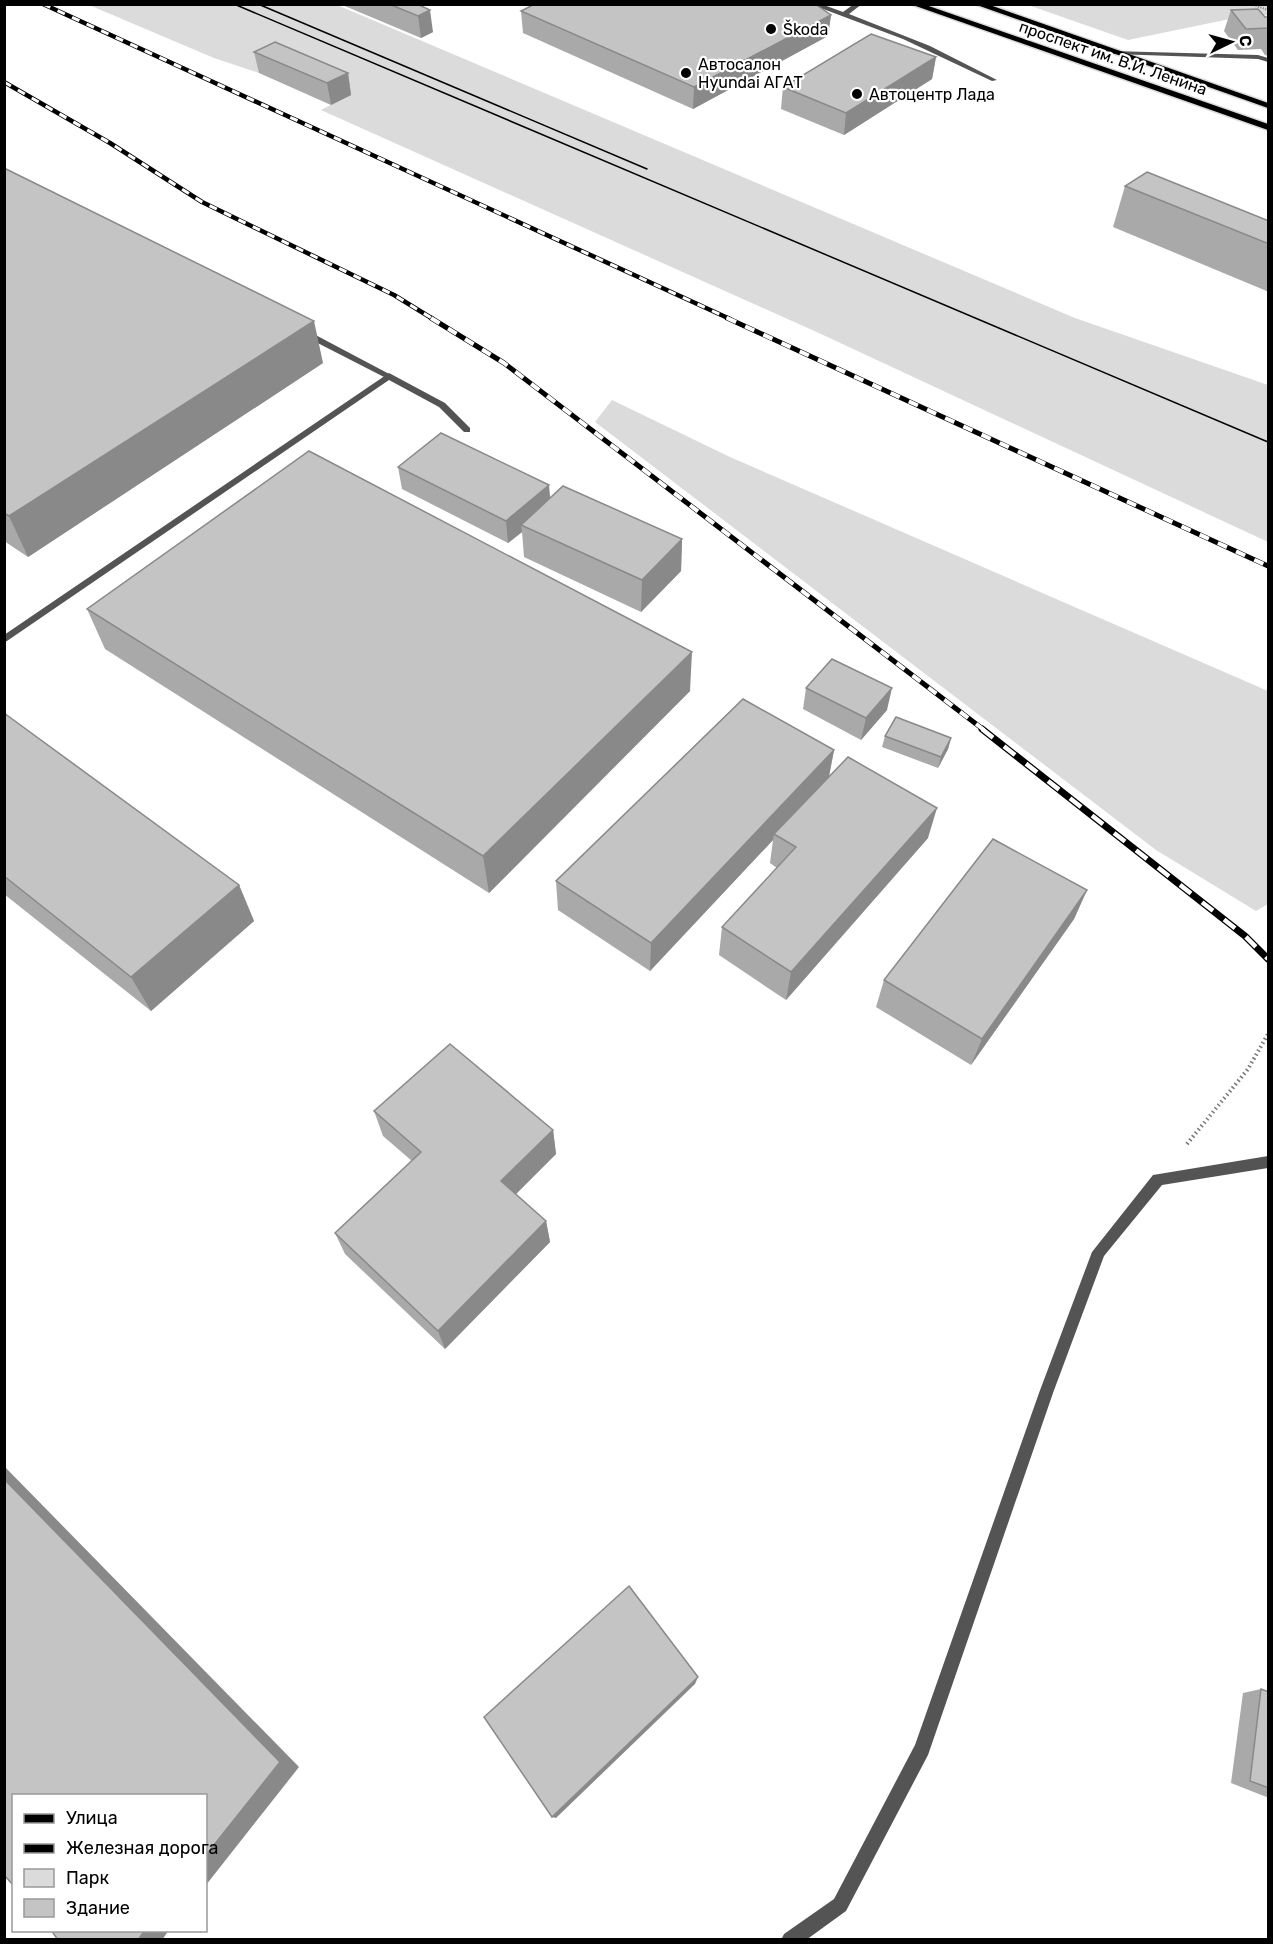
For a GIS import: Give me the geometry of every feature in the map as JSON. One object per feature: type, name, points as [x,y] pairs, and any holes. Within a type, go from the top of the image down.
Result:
[{"type":"main road","name":"проспект им. В.И. Ленина","points":[[914,4],[1269,127]]},
{"type":"main road","name":"проспект им. В.И. Ленина","points":[[978,4],[1269,106]]},
{"type":"street","points":[[813,4],[920,43],[994,80]]},
{"type":"street","points":[[844,14],[859,4]]},
{"type":"street","points":[[1114,52],[1258,57],[1269,60]]},
{"type":"street","points":[[293,327],[442,405],[466,430]]},
{"type":"street","points":[[4,640],[389,376]]},
{"type":"street","points":[[790,1940],[840,1905],[922,1749],[1046,1393],[1099,1252],[1158,1179],[1269,1162]]},
{"type":"path","points":[[1251,4],[1269,10]]},
{"type":"path","points":[[1158,1179],[1248,1069],[1269,1034]]},
{"type":"green space","points":[[89,5],[337,5],[1075,318],[1268,385],[1268,542],[821,334],[321,110],[350,95],[280,63],[259,73],[214,58]]},
{"type":"green space","points":[[1028,5],[1268,5],[1268,16],[1259,13],[1128,40]]},
{"type":"green space","points":[[612,400],[730,457],[1268,691],[1268,904],[1256,911],[1156,850],[595,422]]},
{"type":"building","points":[[389,4],[417,4],[430,10],[418,16]]},
{"type":"building","name":"Автосалон Hyundai АГАТ","points":[[535,4],[815,4],[831,15],[694,87],[521,11]]},
{"type":"building","points":[[1258,9],[1265,17],[1269,17],[1269,28],[1246,29],[1231,10]]},
{"type":"building","points":[[871,34],[936,57],[846,113],[783,87]]},
{"type":"building","points":[[275,42],[348,73],[327,83],[254,52]]},
{"type":"building","points":[[4,168],[314,321],[9,516],[4,513]]},
{"type":"building","points":[[1147,172],[1269,221],[1269,244],[1125,186]]},
{"type":"building","points":[[441,433],[549,485],[506,521],[398,467]]},
{"type":"building","points":[[309,451],[692,652],[483,856],[87,609]]},
{"type":"building","points":[[563,486],[682,539],[642,580],[521,525]]},
{"type":"building","points":[[832,659],[892,688],[866,718],[806,688]]},
{"type":"building","points":[[743,699],[834,750],[651,943],[556,881]]},
{"type":"building","points":[[4,713],[239,885],[131,977],[4,876]]},
{"type":"building","points":[[896,717],[951,738],[941,757],[885,736]]},
{"type":"building","points":[[848,757],[937,808],[791,972],[722,927],[796,847],[774,834]]},
{"type":"building","points":[[993,839],[1087,890],[982,1039],[884,980]]},
{"type":"building","points":[[450,1044],[553,1130],[501,1181],[546,1221],[438,1331],[335,1233],[421,1152],[374,1111]]},
{"type":"building","points":[[4,1479],[280,1762],[207,1854],[207,1794],[12,1794],[12,1884],[4,1875]]},
{"type":"building","points":[[629,1586],[698,1677],[552,1817],[484,1717]]},
{"type":"building","points":[[1261,1689],[1269,1692],[1269,1788],[1250,1781]]},
{"type":"building","points":[[52,1932],[144,1932],[138,1940],[58,1940]]},
{"type":"tram line","points":[[234,4],[1268,442]]},
{"type":"tram line","points":[[258,4],[647,169]]},
{"type":"railway","points":[[43,4],[730,319]]},
{"type":"railway","points":[[4,82],[110,143],[202,202],[394,295],[433,319]]},
{"type":"railway","points":[[431,318],[504,363],[984,730]]},
{"type":"railway","points":[[727,318],[1268,566]]},
{"type":"railway","points":[[982,729],[1245,936],[1268,959]]},
{"type":"place","name":"Škoda","points":[[771,29]]},
{"type":"place","name":"Автосалон Hyundai АГАТ","points":[[686,73]]},
{"type":"place","name":"Автоцентр Лада","points":[[857,94]]}]
